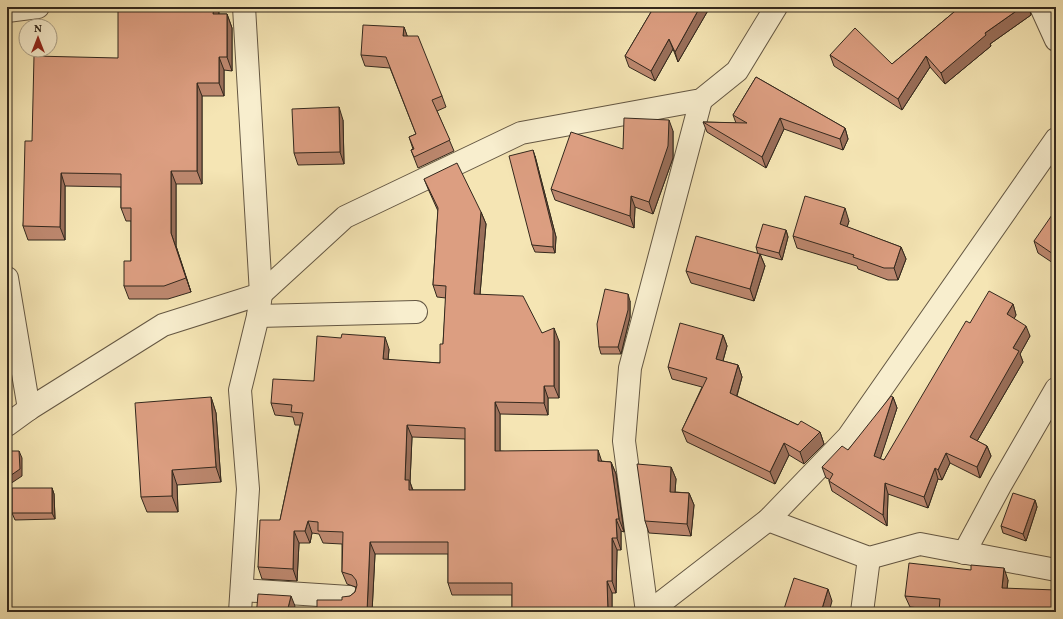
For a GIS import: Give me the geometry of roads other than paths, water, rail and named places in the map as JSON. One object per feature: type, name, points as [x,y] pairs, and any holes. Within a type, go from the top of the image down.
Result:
[{"type":"street","points":[[7,11],[38,7]]},
{"type":"street","points":[[240,612],[248,489],[240,390],[258,316],[261,294],[244,7]]},
{"type":"street","points":[[7,425],[29,409],[163,325],[261,294],[345,218],[521,133],[701,100],[737,70],[776,7]]},
{"type":"street","points":[[1041,7],[1056,40]]},
{"type":"street","points":[[701,100],[630,368],[624,441],[648,612],[768,520],[848,437],[1056,139]]},
{"type":"street","points":[[7,278],[29,409]]},
{"type":"street","points":[[258,316],[416,312]]},
{"type":"street","points":[[964,553],[1056,388]]},
{"type":"street","points":[[768,520],[870,558],[920,544],[1056,570]]},
{"type":"street","points":[[862,612],[870,558]]},
{"type":"street","points":[[242,590],[349,597]]}]
